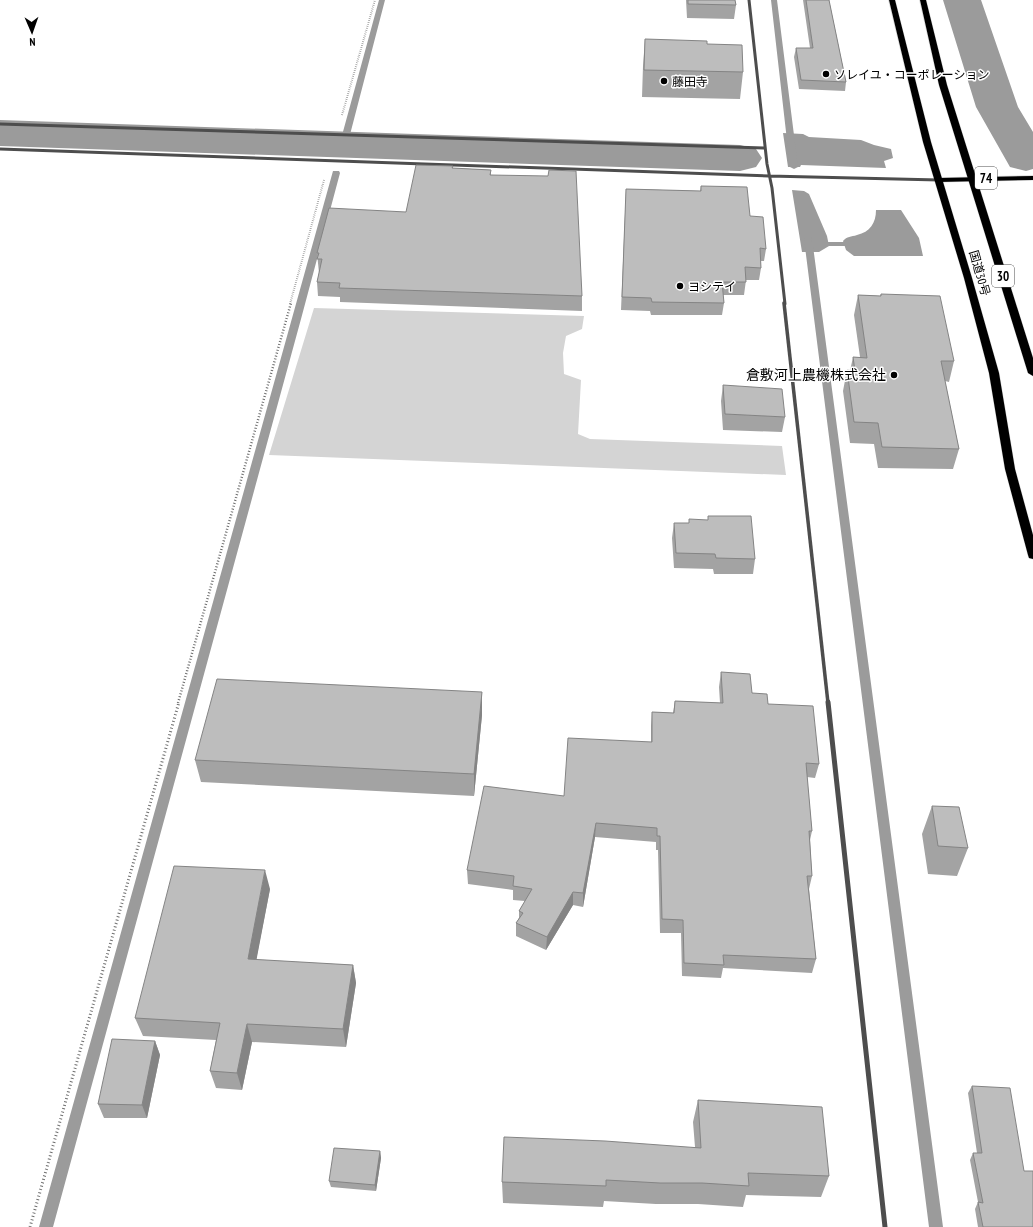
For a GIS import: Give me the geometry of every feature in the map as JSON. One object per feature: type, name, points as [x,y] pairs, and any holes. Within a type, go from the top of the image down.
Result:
[{"type":"highway","name":"国道30号","points":[[892,0],[927,142],[994,373],[1010,469],[1033,555]]},
{"type":"highway","name":"国道30号","points":[[923,0],[943,85],[961,143],[974,178],[1033,373]]},
{"type":"main road","name":"74","points":[[939,180],[974,178],[1033,178]]},
{"type":"street","points":[[749,0],[885,1227]]},
{"type":"street","points":[[0,124],[765,148]]},
{"type":"street","points":[[0,149],[769,176],[939,180]]},
{"type":"path","points":[[336,135],[375,0]]},
{"type":"path","points":[[30,1227],[270,378],[329,161]]},
{"type":"shaded area","points":[[783,133],[803,134],[809,137],[861,140],[891,149],[893,158],[884,161],[886,168],[801,165],[800,167],[788,167]]},
{"type":"shaded area","points":[[792,190],[804,191],[809,194],[827,236],[829,246],[819,252],[802,252]]},
{"type":"shaded area","points":[[876,210],[901,210],[919,238],[923,256],[854,256],[846,250],[843,241],[848,237],[862,234],[869,229],[875,219]]},
{"type":"shaded area","points":[[314,308],[584,316],[582,329],[566,336],[563,353],[564,374],[581,380],[578,434],[590,439],[782,446],[786,475],[269,455]]},
{"type":"building","points":[[688,0],[735,0],[736,5],[688,4]]},
{"type":"building","points":[[806,0],[829,0],[846,82],[801,80],[796,48],[813,48]]},
{"type":"building","points":[[645,39],[707,41],[707,44],[742,45],[743,72],[644,70]]},
{"type":"building","points":[[416,165],[453,166],[452,168],[491,170],[490,175],[548,176],[549,170],[576,171],[582,296],[339,288],[340,283],[317,282],[322,259],[317,259],[319,253],[317,253],[329,208],[406,212]]},
{"type":"building","points":[[701,186],[747,187],[750,216],[763,217],[766,249],[760,248],[761,268],[745,267],[746,282],[722,282],[724,303],[652,302],[651,298],[622,297],[626,189],[701,191]]},
{"type":"building","name":"倉敷河上農機株式会社","points":[[881,294],[940,296],[954,361],[941,361],[959,449],[882,447],[878,423],[854,422],[847,370],[855,371],[853,357],[867,358],[858,295],[881,296]]},
{"type":"building","points":[[723,385],[782,389],[785,417],[725,414]]},
{"type":"building","points":[[708,516],[751,516],[755,559],[716,558],[715,554],[676,553],[674,523],[689,523],[689,519],[708,520]]},
{"type":"building","points":[[721,672],[750,674],[752,693],[767,694],[768,704],[813,706],[819,764],[806,763],[812,831],[809,831],[812,876],[807,876],[816,959],[723,955],[724,965],[684,963],[683,920],[662,919],[660,836],[657,836],[657,828],[596,823],[583,893],[573,892],[547,937],[516,923],[523,913],[519,911],[532,889],[513,886],[514,876],[467,870],[484,786],[564,796],[568,738],[652,742],[652,712],[674,713],[675,701],[723,703]]},
{"type":"building","points":[[217,679],[482,692],[474,774],[195,760]]},
{"type":"building","points":[[932,806],[959,807],[968,848],[938,846]]},
{"type":"building","points":[[174,866],[265,870],[248,959],[353,965],[343,1029],[247,1024],[237,1073],[210,1071],[220,1023],[135,1018]]},
{"type":"building","points":[[112,1039],[155,1041],[142,1105],[98,1104]]},
{"type":"building","points":[[972,1086],[1010,1088],[1024,1171],[1033,1171],[1033,1227],[983,1227],[978,1202],[983,1203],[973,1153],[982,1153]]},
{"type":"building","points":[[698,1100],[822,1107],[829,1176],[748,1173],[749,1186],[606,1180],[606,1186],[502,1182],[504,1137],[605,1141],[701,1148]]},
{"type":"building","points":[[334,1148],[380,1151],[375,1185],[329,1181]]},
{"type":"waterway","points":[[342,150],[382,0]]},
{"type":"waterway","points":[[774,0],[794,167]]},
{"type":"waterway","points":[[962,0],[997,107],[1026,158]]},
{"type":"waterway","points":[[0,133],[740,158]]},
{"type":"waterway","points":[[46,1227],[336,173]]},
{"type":"waterway","points":[[808,239],[936,1227]]},
{"type":"waterway","points":[[815,244],[857,244]]},
{"type":"place","name":"ソレイユ・コーポレーション","points":[[826,74]]},
{"type":"place","name":"藤田寺","points":[[664,81]]},
{"type":"place","name":"ヨシテイ","points":[[680,286]]},
{"type":"place","name":"倉敷河上農機株式会社","points":[[894,375]]}]
